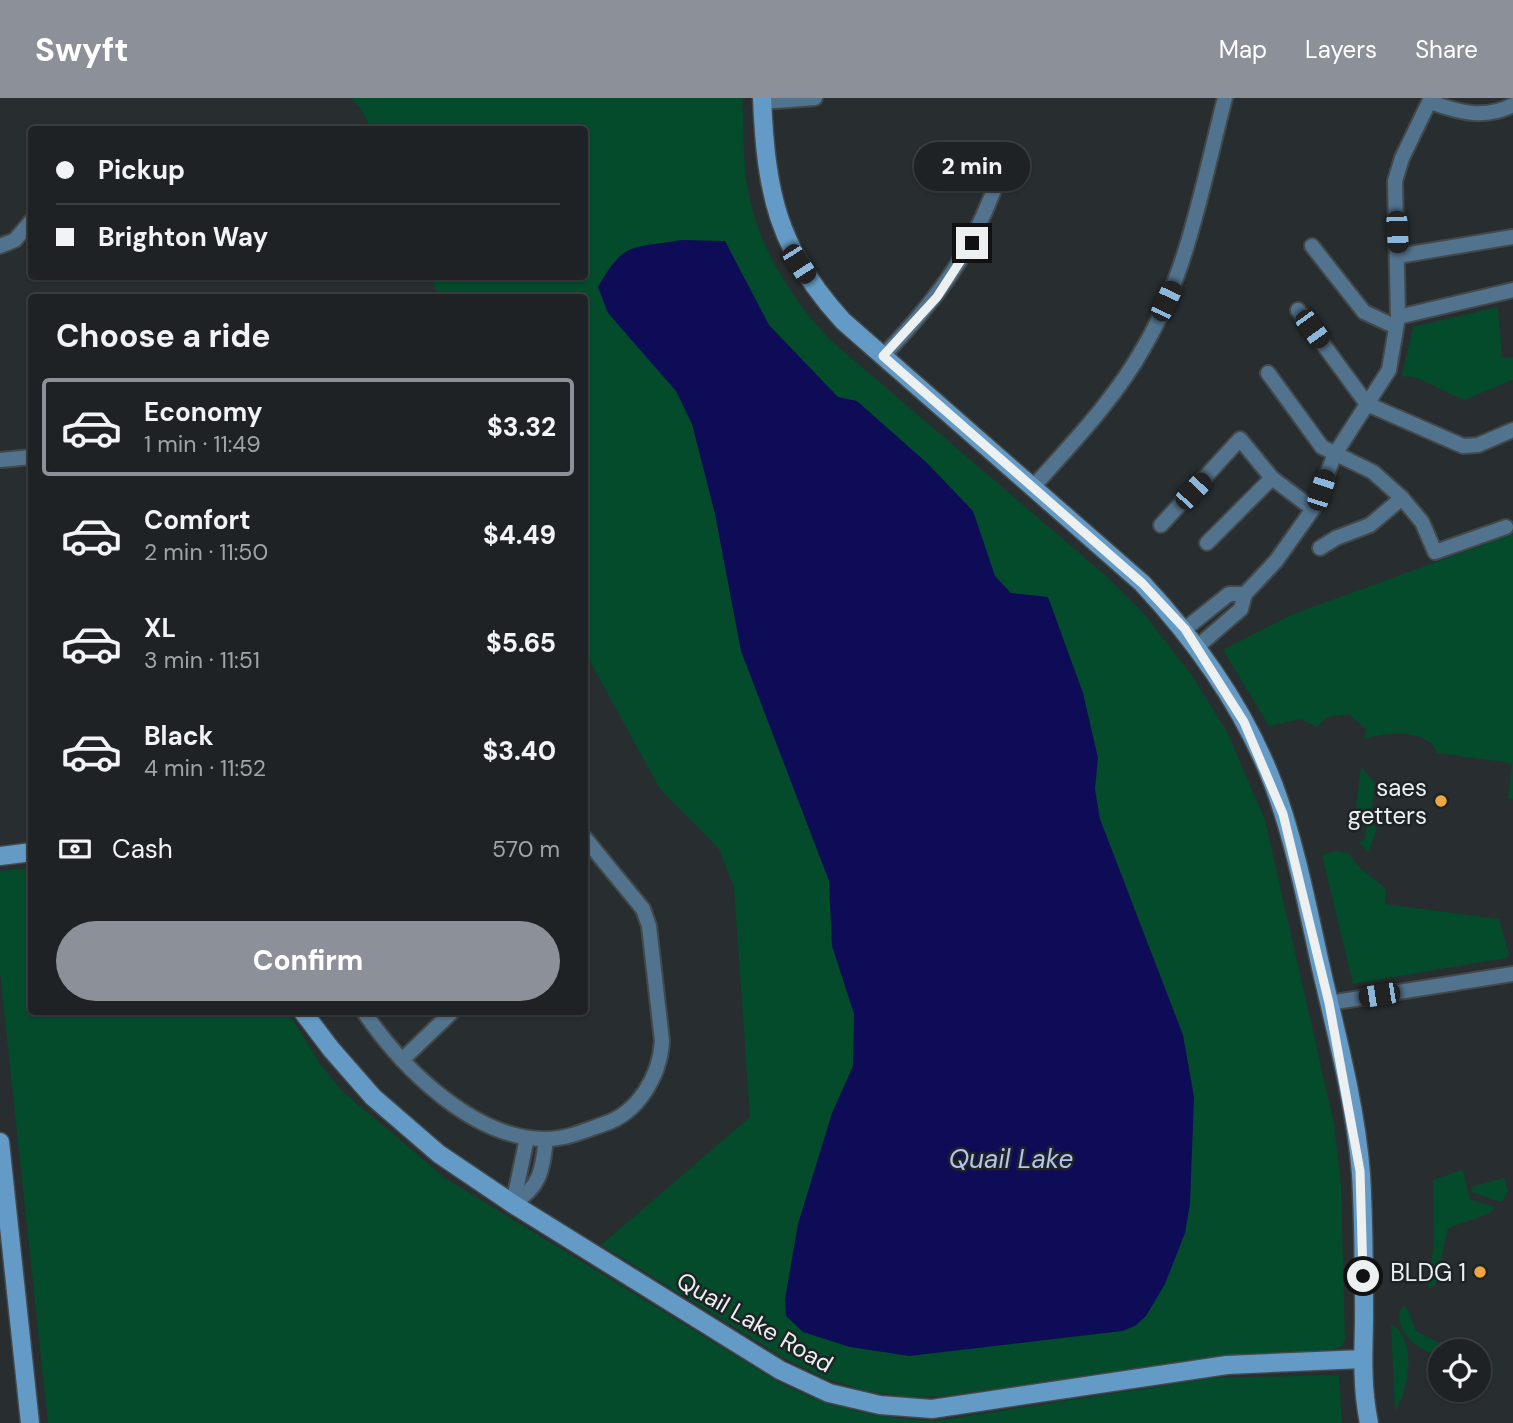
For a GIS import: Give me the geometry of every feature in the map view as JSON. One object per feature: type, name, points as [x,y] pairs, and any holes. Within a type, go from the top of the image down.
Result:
[{"type":"street","points":[[815,98],[762,100],[773,198],[788,244],[823,299],[883,356],[1142,583],[1185,629],[1244,722],[1274,786],[1329,1003],[1360,1171],[1363,1359],[1368,1423]]},
{"type":"street","points":[[1034,486],[1103,407],[1154,327],[1184,253],[1226,98]]},
{"type":"street","points":[[1196,647],[1241,609],[1245,594],[1276,561],[1313,509],[1335,454],[1389,370],[1397,322],[1398,256],[1395,208],[1398,169],[1430,100],[1460,113],[1475,114],[1513,105]]},
{"type":"street","points":[[883,356],[924,312],[956,270],[985,216],[1003,165]]},
{"type":"street","points":[[0,246],[15,240],[28,225]]},
{"type":"street","points":[[1398,256],[1513,237]]},
{"type":"street","points":[[1312,246],[1364,312],[1397,322],[1513,290]]},
{"type":"street","points":[[1298,310],[1367,404],[1463,446],[1478,445],[1513,430]]},
{"type":"street","points":[[1268,373],[1322,447],[1373,472],[1402,498],[1422,522],[1435,552],[1506,527]]},
{"type":"street","points":[[1161,525],[1240,439],[1272,478],[1313,509]]},
{"type":"street","points":[[0,460],[28,457]]},
{"type":"street","points":[[1207,543],[1272,478]]},
{"type":"street","points":[[1320,548],[1336,538],[1370,526],[1402,498]]},
{"type":"street","points":[[1185,629],[1229,594],[1245,594]]},
{"type":"street","points":[[366,1015],[402,1060],[428,1084],[481,1122],[505,1133],[527,1138],[563,1138],[624,1115],[657,1070],[661,1059],[662,1041],[647,917],[588,845]]},
{"type":"street","points":[[0,856],[28,852]]},
{"type":"street","points":[[1329,1003],[1513,974]]},
{"type":"street","name":"Quail Lake Road","points":[[305,1015],[331,1049],[401,1123],[439,1154],[513,1204],[780,1370],[829,1393],[880,1405],[932,1409],[1227,1365],[1363,1359]]},
{"type":"street","points":[[402,1060],[449,1015]]},
{"type":"street","points":[[513,1204],[527,1138]]},
{"type":"street","points":[[513,1204],[532,1192],[541,1171],[546,1139]]},
{"type":"street","points":[[0,1142],[30,1423]]},
{"type":"green space","points":[[350,98],[742,98],[746,179],[757,224],[775,265],[814,322],[829,339],[1106,576],[1145,615],[1192,676],[1227,732],[1265,820],[1334,1124],[1341,1185],[1345,1339],[1342,1346],[1333,1350],[1211,1357],[946,1396],[908,1397],[867,1391],[824,1378],[784,1358],[601,1245],[750,1117],[734,887],[719,849],[660,789],[588,657],[588,294],[438,294],[432,280],[588,280],[588,126],[370,126],[359,106]]},
{"type":"green space","points":[[1498,307],[1502,358],[1513,357],[1513,380],[1464,400],[1417,378],[1402,376],[1413,327]]},
{"type":"green space","points":[[1513,534],[1513,799],[1508,798],[1512,763],[1437,753],[1433,745],[1425,739],[1405,734],[1364,739],[1366,729],[1349,714],[1327,717],[1317,727],[1301,719],[1269,726],[1223,650],[1291,615]]},
{"type":"green space","points":[[1361,767],[1375,783],[1370,820],[1377,828],[1368,853],[1359,842],[1365,839],[1367,822],[1355,817]]},
{"type":"green space","points":[[1335,851],[1348,853],[1360,868],[1386,889],[1385,904],[1499,919],[1509,954],[1506,958],[1353,984],[1322,855]]},
{"type":"green space","points":[[28,868],[28,1015],[290,1015],[320,1064],[341,1090],[445,1178],[780,1383],[799,1392],[855,1411],[894,1418],[935,1421],[1213,1378],[1339,1375],[1342,1423],[48,1423],[0,972],[0,871]]},
{"type":"green space","points":[[1463,1170],[1470,1200],[1496,1207],[1488,1214],[1448,1228],[1436,1284],[1428,1289],[1434,1242],[1433,1180]]},
{"type":"green space","points":[[1504,1178],[1508,1191],[1502,1202],[1473,1193],[1471,1187]]},
{"type":"green space","points":[[1406,1306],[1416,1331],[1431,1339],[1428,1339],[1428,1352],[1416,1345],[1404,1332],[1399,1317],[1401,1308]]},
{"type":"green space","points":[[1391,1324],[1405,1341],[1408,1353],[1407,1378],[1395,1411]]},
{"type":"water","name":"Quail Lake","points":[[681,240],[725,241],[769,325],[838,397],[857,401],[927,463],[973,511],[995,576],[1011,593],[1048,597],[1083,693],[1098,758],[1095,789],[1100,819],[1183,1035],[1194,1097],[1190,1204],[1185,1233],[1165,1284],[1146,1316],[1135,1326],[1122,1331],[909,1356],[850,1347],[803,1332],[786,1316],[785,1299],[798,1224],[832,1113],[853,1066],[854,1014],[832,946],[829,881],[741,651],[715,514],[692,424],[676,391],[608,313],[598,287],[615,261],[631,249]]},
{"type":"place","name":"saes getters","points":[[1441,801]]},
{"type":"place","name":"BLDG 1","points":[[1480,1272]]},
{"type":"route","points":[[972,243],[937,297],[883,356],[1142,583],[1185,629],[1244,722],[1274,786],[1283,814],[1329,1003],[1357,1145],[1362,1208],[1363,1276]]}]
